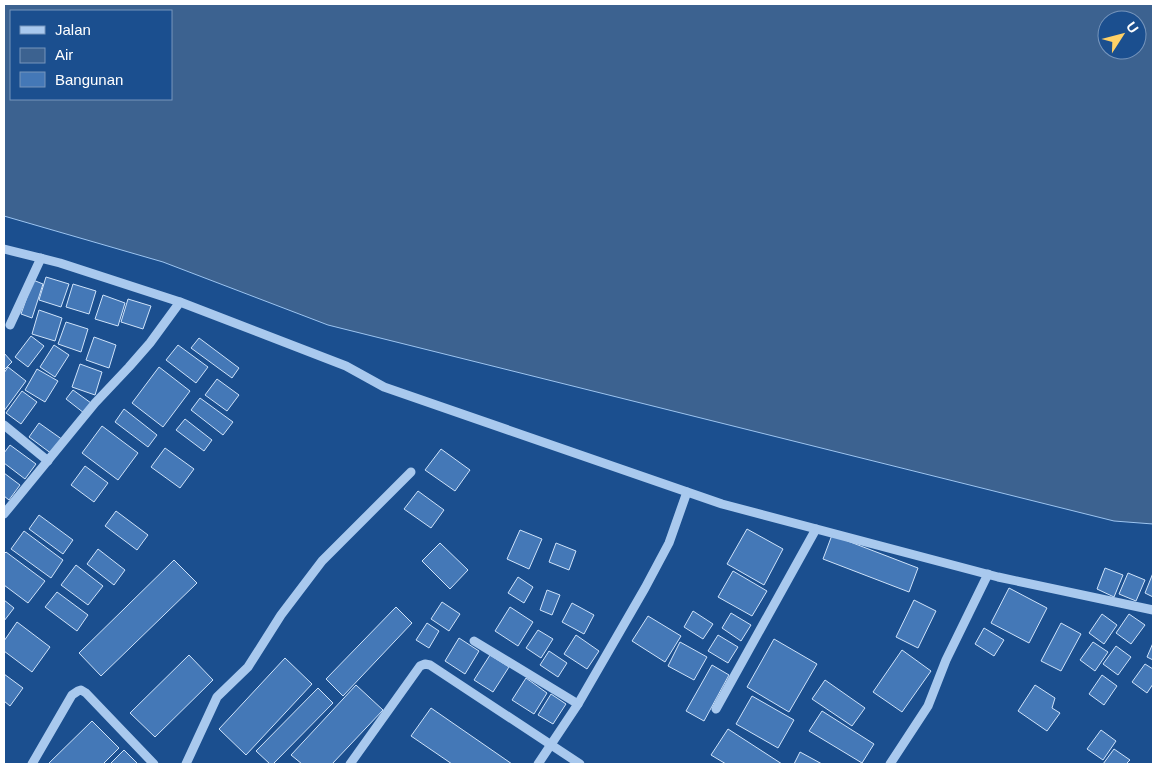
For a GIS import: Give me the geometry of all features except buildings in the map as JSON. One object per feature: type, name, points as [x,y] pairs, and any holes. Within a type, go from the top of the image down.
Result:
[{"type":"street","points":[[4,249],[60,263],[180,302],[346,366],[384,387],[722,504],[988,574],[1153,610]]},
{"type":"street","points":[[10,325],[41,258]]},
{"type":"street","points":[[4,514],[95,403],[150,343],[180,302]]},
{"type":"street","points":[[4,425],[48,461]]},
{"type":"street","points":[[186,764],[217,697],[248,667],[281,614],[322,561],[411,472]]},
{"type":"street","points":[[538,764],[578,704],[645,588],[669,543],[687,492]]},
{"type":"street","points":[[716,709],[816,528]]},
{"type":"street","points":[[890,764],[928,706],[946,660],[988,574]]},
{"type":"street","points":[[474,641],[578,704]]},
{"type":"street","points":[[350,764],[420,666],[425,664],[430,665],[580,764]]},
{"type":"street","points":[[32,764],[72,695],[81,690],[154,764]]},
{"type":"water","points":[[4,4],[1153,4],[1153,524],[1114,521],[328,325],[163,262],[4,216]]}]
